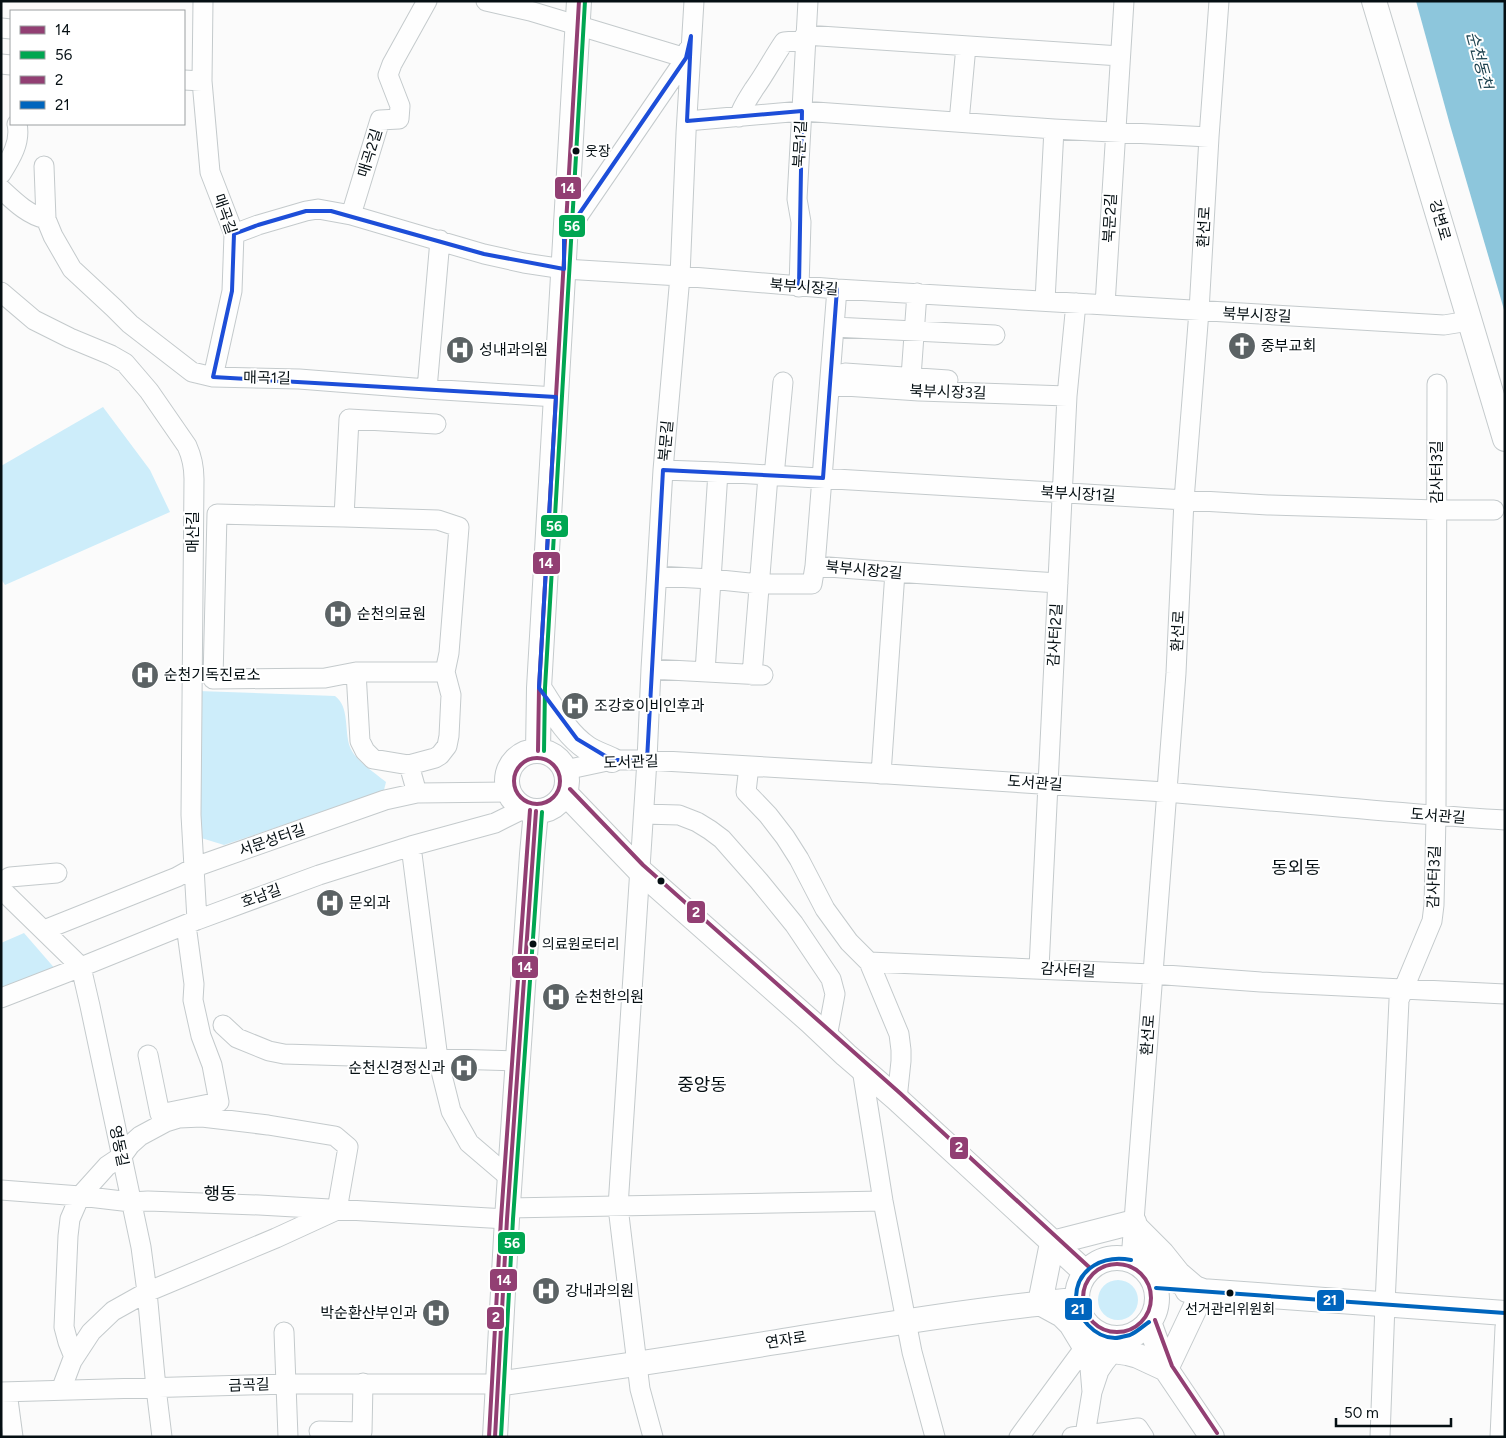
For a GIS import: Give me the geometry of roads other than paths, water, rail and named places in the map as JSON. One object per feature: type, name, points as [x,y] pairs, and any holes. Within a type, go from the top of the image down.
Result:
[{"type":"main road","points":[[538,751],[539,688],[579,1]]},
{"type":"main road","name":"강변로","points":[[1374,1],[1505,438]]},
{"type":"main road","points":[[539,688],[565,728],[588,749],[612,760]]},
{"type":"main road","points":[[495,1437],[507,1214],[531,864],[524,804],[507,780],[510,769],[516,759],[526,753],[538,751],[549,753],[559,760],[565,781],[639,870],[896,1099],[1085,1272]]},
{"type":"main road","points":[[524,804],[548,809],[558,803],[565,781]]},
{"type":"main road","points":[[1052,1243],[1134,1222],[1143,1257],[1157,1270],[1174,1280],[1203,1291]]},
{"type":"main road","points":[[1052,1243],[1040,1303],[1062,1315],[1071,1324],[1166,1369]]},
{"type":"main road","points":[[1119,1257],[1131,1260],[1142,1266],[1151,1276],[1156,1288],[1157,1300],[1155,1312],[1140,1331],[1106,1342],[1083,1320],[1078,1310],[1076,1290],[1085,1272],[1094,1264],[1106,1258],[1119,1257]]},
{"type":"main road","points":[[1156,1288],[1505,1313]]},
{"type":"main road","points":[[1166,1369],[1203,1291]]},
{"type":"main road","name":"연자로","points":[[497,1384],[906,1321],[1076,1300]]},
{"type":"main road","points":[[1149,1322],[1166,1369],[1212,1437]]},
{"type":"street","name":"매곡길","points":[[204,1],[193,81],[210,172],[234,234],[232,292],[213,376]]},
{"type":"street","name":"매곡2길","points":[[351,215],[380,120],[399,119],[400,106],[388,75],[392,64],[427,1]]},
{"type":"street","points":[[486,1],[530,6],[577,26],[686,58]]},
{"type":"street","name":"북문길","points":[[653,1437],[640,1389],[636,1364],[618,1207],[644,814],[663,470],[680,276],[694,1]]},
{"type":"street","name":"북문1길","points":[[798,287],[801,222],[798,199],[808,1]]},
{"type":"street","name":"북문2길","points":[[1104,305],[1124,1]]},
{"type":"street","name":"환선로","points":[[1131,1260],[1176,673],[1184,500],[1199,311],[1219,1]]},
{"type":"street","name":"북문길","points":[[564,236],[686,58],[691,36]]},
{"type":"street","points":[[739,117],[743,104],[755,89],[784,42],[805,37],[1120,56]]},
{"type":"street","points":[[959,122],[966,46]]},
{"type":"street","points":[[687,121],[802,111],[1054,129],[1209,137]]},
{"type":"street","points":[[1,174],[13,155],[18,133],[17,125]]},
{"type":"street","points":[[1045,301],[1054,129]]},
{"type":"street","name":"매곡1길","points":[[44,166],[46,219],[53,236],[72,269],[130,324],[192,372],[213,376],[300,378],[427,389],[556,397]]},
{"type":"street","points":[[1,189],[29,213],[46,219]]},
{"type":"street","points":[[234,234],[306,211],[318,210],[351,215],[500,258],[564,269]]},
{"type":"street","points":[[427,389],[440,240]]},
{"type":"street","name":"북부시장길","points":[[564,269],[680,276],[798,287],[1199,311],[1444,325],[1469,321]]},
{"type":"street","points":[[815,566],[837,289]]},
{"type":"street","name":"매산길","points":[[2,292],[34,320],[111,355],[125,364],[149,391],[187,446],[194,466],[191,815],[194,867],[194,896],[191,922],[193,1000],[201,1036],[212,1065],[219,1102],[160,1114],[148,1056]]},
{"type":"street","points":[[911,377],[917,293]]},
{"type":"street","name":"감사터2길","points":[[1039,968],[1067,396],[1076,303]]},
{"type":"street","points":[[834,327],[995,335]]},
{"type":"street","points":[[845,373],[992,382]]},
{"type":"street","points":[[651,669],[757,675],[759,584],[783,382]]},
{"type":"street","name":"감사터3길","points":[[1380,1437],[1399,1000],[1432,921],[1434,905],[1437,384]]},
{"type":"street","name":"북부시장3길","points":[[830,386],[1067,396]]},
{"type":"street","points":[[344,517],[349,419],[436,424]]},
{"type":"street","name":"북부시장1길","points":[[663,470],[1268,505],[1494,510]]},
{"type":"street","points":[[704,672],[718,472]]},
{"type":"street","points":[[356,672],[360,741],[365,751],[373,759],[409,764],[440,755],[447,746],[449,736],[451,694],[445,672],[449,653],[459,527],[438,520],[217,514],[213,679],[325,678],[356,672],[445,672]]},
{"type":"street","name":"북부시장2길","points":[[657,576],[759,584],[812,584],[815,566],[1058,583]]},
{"type":"street","points":[[881,774],[895,572]]},
{"type":"street","name":"도서관길","points":[[565,781],[612,760],[647,760],[1167,792],[1436,816],[1505,820]]},
{"type":"street","points":[[409,764],[417,793]]},
{"type":"street","points":[[749,766],[746,792],[768,815],[785,837],[799,859],[825,909],[849,942],[869,962],[899,1034],[901,1061],[896,1099]]},
{"type":"street","name":"서문성터길","points":[[44,930],[177,877],[194,867],[385,800],[417,793],[524,804]]},
{"type":"street","name":"호남길","points":[[1,998],[191,922],[319,875],[495,822],[524,804]]},
{"type":"street","points":[[644,814],[679,815],[697,822],[722,839],[759,880],[794,924],[831,979],[835,994],[827,1037]]},
{"type":"street","points":[[411,846],[438,1058],[451,1111],[469,1143],[510,1178]]},
{"type":"street","points":[[1,882],[10,877],[57,873]]},
{"type":"street","name":"영동길","points":[[1,889],[80,967],[141,1246],[162,1437]]},
{"type":"street","name":"감사터길","points":[[869,962],[1039,968],[1271,983],[1505,994]]},
{"type":"street","points":[[223,1025],[237,1038],[269,1051],[284,1054],[518,1061]]},
{"type":"street","points":[[862,1069],[883,1201],[912,1352],[935,1437]]},
{"type":"street","points":[[74,1357],[64,1327],[69,1224],[80,1196],[140,1136],[166,1122],[179,1118],[202,1117],[336,1136],[348,1148],[337,1210]]},
{"type":"street","points":[[1,1190],[131,1202],[148,1201],[337,1210],[507,1214],[618,1207],[883,1201]]},
{"type":"street","points":[[61,1390],[74,1357],[91,1332],[113,1311],[147,1292],[276,1238],[337,1210]]},
{"type":"street","points":[[1500,1437],[1505,1327]]},
{"type":"street","points":[[284,1332],[288,1437]]},
{"type":"street","points":[[1092,1392],[1090,1368],[1106,1342]]},
{"type":"street","points":[[1106,1342],[1099,1371],[1078,1436],[1138,1428],[1144,1437]]},
{"type":"street","points":[[1019,1437],[1106,1342]]},
{"type":"street","points":[[319,1431],[362,1434],[363,1383]]},
{"type":"street","name":"금곡길","points":[[4,1392],[287,1384],[497,1384]]},
{"type":"street","points":[[4,1392],[13,1437]]},
{"type":"street","points":[[1,1433],[6,1437]]},
{"type":"water","name":"순천동천","points":[[1416,1],[1505,1],[1505,313],[1450,125]]},
{"type":"place","name":"웃장","points":[[576,151]]},
{"type":"place","name":"중부교회","points":[[1242,346]]},
{"type":"place","name":"성내과의원","points":[[460,350]]},
{"type":"place","name":"순천의료원","points":[[338,614]]},
{"type":"place","name":"순천기독진료소","points":[[145,675]]},
{"type":"place","name":"조강호이비인후과","points":[[575,706]]},
{"type":"place","name":"문외과","points":[[330,903]]},
{"type":"place","name":"의료원로터리","points":[[533,944]]},
{"type":"place","name":"순천한의원","points":[[556,997]]},
{"type":"place","name":"순천신경정신과","points":[[464,1068]]},
{"type":"place","name":"강내과의원","points":[[546,1291]]},
{"type":"place","name":"선거관리위원회","points":[[1230,1293]]},
{"type":"place","name":"박순환산부인과","points":[[436,1313]]},
{"type":"district","name":"동외동","points":[[1296,868]]},
{"type":"district","name":"중앙동","points":[[702,1085]]},
{"type":"district","name":"행동","points":[[220,1194]]}]
